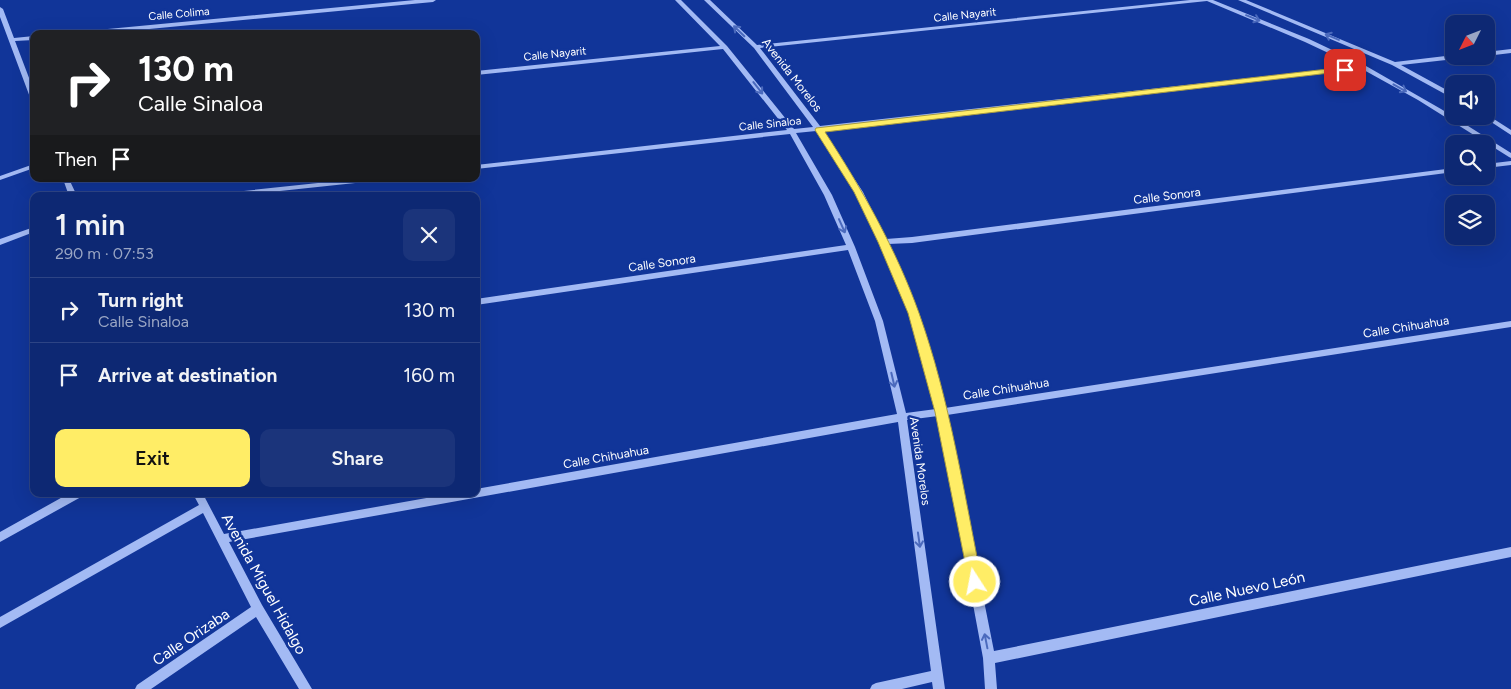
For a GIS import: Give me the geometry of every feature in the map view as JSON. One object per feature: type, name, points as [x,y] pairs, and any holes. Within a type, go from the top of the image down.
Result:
[{"type":"street","name":"Calle Colima","points":[[118,30],[433,0]]},
{"type":"street","name":"Avenida Morelos","points":[[678,0],[725,47],[793,133],[828,195],[851,247],[879,322],[902,417],[939,689]]},
{"type":"street","name":"Avenida Morelos","points":[[707,0],[756,47],[819,130],[858,192],[883,242],[914,313],[942,412],[989,658],[991,689]]},
{"type":"street","name":"Calle Nayarit","points":[[756,47],[1207,0]]},
{"type":"street","points":[[1207,0],[1285,32],[1364,68],[1444,112],[1511,156]]},
{"type":"street","points":[[1241,0],[1394,64],[1445,92]]},
{"type":"street","points":[[0,9],[30,89]]},
{"type":"street","points":[[12,40],[30,38]]},
{"type":"street","name":"Calle Nayarit","points":[[480,72],[725,47]]},
{"type":"street","points":[[1495,53],[1511,51]]},
{"type":"street","points":[[1394,64],[1445,58]]},
{"type":"street","name":"Calle Sinaloa","points":[[480,168],[1364,68]]},
{"type":"street","points":[[1495,123],[1511,133]]},
{"type":"street","points":[[1495,165],[1511,163]]},
{"type":"street","points":[[0,178],[30,167]]},
{"type":"street","name":"Calle Sonora","points":[[883,242],[912,240],[1445,171]]},
{"type":"street","points":[[252,192],[346,182]]},
{"type":"street","points":[[0,242],[30,231]]},
{"type":"street","name":"Calle Sonora","points":[[480,301],[851,247]]},
{"type":"street","name":"Calle Chihuahua","points":[[480,492],[902,417],[1511,324]]},
{"type":"street","points":[[0,536],[72,497]]},
{"type":"street","name":"Avenida Miguel Hidalgo","points":[[200,497],[258,609],[306,689]]},
{"type":"street","points":[[222,538],[455,497]]},
{"type":"street","points":[[0,623],[205,507]]},
{"type":"street","name":"Calle Nuevo León","points":[[989,658],[1511,552]]},
{"type":"street","name":"Calle Orizaba","points":[[141,689],[258,609]]},
{"type":"street","points":[[876,689],[938,674]]},
{"type":"route","points":[[975,582],[942,412],[914,313],[883,242],[858,192],[819,130],[1345,70]]}]
